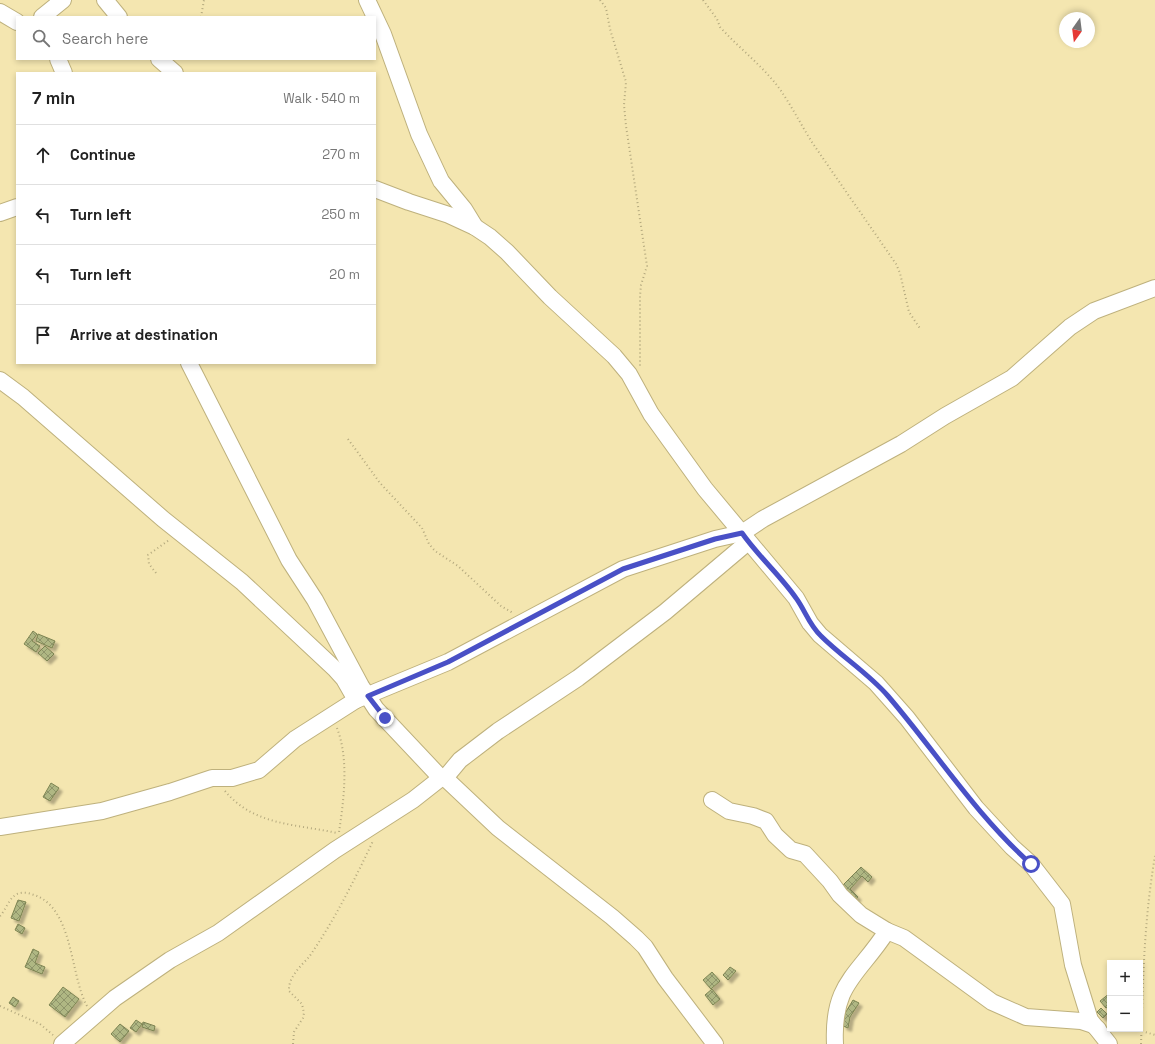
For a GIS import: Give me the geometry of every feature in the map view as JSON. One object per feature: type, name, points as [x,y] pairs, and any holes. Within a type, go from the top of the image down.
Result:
[{"type":"street","points":[[43,16],[63,0]]},
{"type":"street","points":[[105,0],[118,16]]},
{"type":"street","points":[[367,0],[375,16]]},
{"type":"street","points":[[0,12],[16,21]]},
{"type":"street","points":[[376,19],[383,34],[419,134],[441,181],[464,209],[475,227]]},
{"type":"street","points":[[58,60],[64,72]]},
{"type":"street","points":[[160,60],[174,72]]},
{"type":"street","points":[[376,188],[409,202],[449,215],[475,227],[507,252],[550,297],[619,362],[629,374],[651,414],[705,489],[796,598],[810,623],[820,635],[876,683],[907,718],[976,808],[1012,847],[1031,864],[1062,904],[1073,965],[1090,1020],[1105,1038]]},
{"type":"street","points":[[0,213],[16,207]]},
{"type":"street","points":[[64,1043],[93,1016],[170,960],[218,933],[344,836],[412,800],[443,778],[460,760],[498,731],[578,678],[665,612],[763,519],[901,444],[945,416],[1012,378],[1070,327],[1094,312],[1155,288]]},
{"type":"street","points":[[189,364],[289,560],[315,600],[362,698]]},
{"type":"street","points":[[0,380],[24,397],[180,533],[242,582],[335,669],[362,698],[376,708],[443,778],[498,828],[612,917],[640,942],[715,1044]]},
{"type":"street","points":[[0,828],[102,811],[170,792],[207,779],[219,777],[232,778],[259,770],[283,748],[322,724],[335,713],[362,698],[448,662],[524,620],[552,608],[623,569],[715,539],[745,537]]},
{"type":"street","points":[[712,800],[729,811],[753,816],[766,821],[775,835],[791,850],[806,854],[830,881],[840,895],[853,908],[887,931],[904,938],[980,994],[1002,1008],[1034,1019],[1081,1021],[1093,1025],[1105,1038]]},
{"type":"street","points":[[835,1044],[835,1016],[838,1001],[853,975],[878,946],[887,931]]},
{"type":"path","points":[[200,16],[204,0]]},
{"type":"path","points":[[600,0],[606,8],[610,29],[626,82],[624,105],[626,126],[647,266],[641,285],[640,296],[640,370]]},
{"type":"path","points":[[703,0],[717,19],[720,28],[776,85],[801,122],[817,151],[832,170],[848,198],[896,264],[900,273],[909,312],[921,330]]},
{"type":"path","points":[[348,439],[380,483],[422,528],[429,544],[435,551],[458,566],[501,606],[524,620]]},
{"type":"path","points":[[156,573],[148,560],[149,553],[180,533]]},
{"type":"path","points":[[219,777],[225,792],[233,800],[257,816],[281,824],[344,836],[342,810],[344,762],[343,748],[335,713]]},
{"type":"path","points":[[293,1044],[294,1032],[303,1018],[304,1013],[302,1004],[289,991],[292,978],[309,956],[341,906],[356,879],[375,837]]},
{"type":"path","points":[[1142,996],[1147,903],[1155,856]]},
{"type":"path","points":[[0,916],[14,895],[20,893],[30,893],[41,897],[58,913],[65,926],[78,985],[93,1016]]},
{"type":"path","points":[[0,1006],[40,1024],[64,1043]]},
{"type":"path","points":[[1143,1030],[1155,1035]]},
{"type":"path","points":[[1105,1038],[1108,1033],[1115,1032]]},
{"type":"path","points":[[1141,1032],[1141,1044]]},
{"type":"building","points":[[33,631],[37,634],[32,641],[40,646],[36,652],[24,644]]},
{"type":"building","points":[[38,634],[55,641],[52,648],[36,641]]},
{"type":"building","points":[[45,646],[54,654],[47,661],[38,653]]},
{"type":"building","points":[[51,783],[59,788],[50,801],[43,797]]},
{"type":"building","points":[[861,867],[872,877],[868,882],[862,876],[850,889],[858,897],[851,903],[838,890]]},
{"type":"building","points":[[18,900],[26,902],[19,921],[11,918]]},
{"type":"building","points":[[18,924],[25,928],[22,934],[15,930]]},
{"type":"building","points":[[33,949],[39,952],[35,963],[45,967],[42,974],[25,967]]},
{"type":"building","points":[[730,967],[736,971],[728,980],[723,975]]},
{"type":"building","points":[[712,972],[720,981],[711,989],[703,980]]},
{"type":"building","points":[[63,987],[79,999],[65,1017],[49,1005]]},
{"type":"building","points":[[712,989],[720,999],[713,1005],[705,995]]},
{"type":"building","points":[[1107,995],[1107,1007],[1106,1008],[1100,1001]]},
{"type":"building","points":[[13,997],[19,1001],[15,1007],[9,1003]]},
{"type":"building","points":[[853,1000],[859,1003],[850,1017],[848,1028],[843,1026],[844,1015]]},
{"type":"building","points":[[1101,1008],[1107,1014],[1103,1018],[1097,1012]]},
{"type":"building","points":[[136,1020],[142,1024],[136,1032],[130,1028]]},
{"type":"building","points":[[143,1022],[155,1026],[154,1031],[142,1027]]},
{"type":"building","points":[[120,1024],[129,1031],[120,1042],[111,1034]]},
{"type":"route","points":[[385,718],[368,696],[448,662],[524,620],[552,608],[604,578],[623,569],[675,554],[715,539],[742,533],[796,598],[810,623],[820,635],[876,683],[907,718],[976,808],[1012,847],[1031,864]]}]
